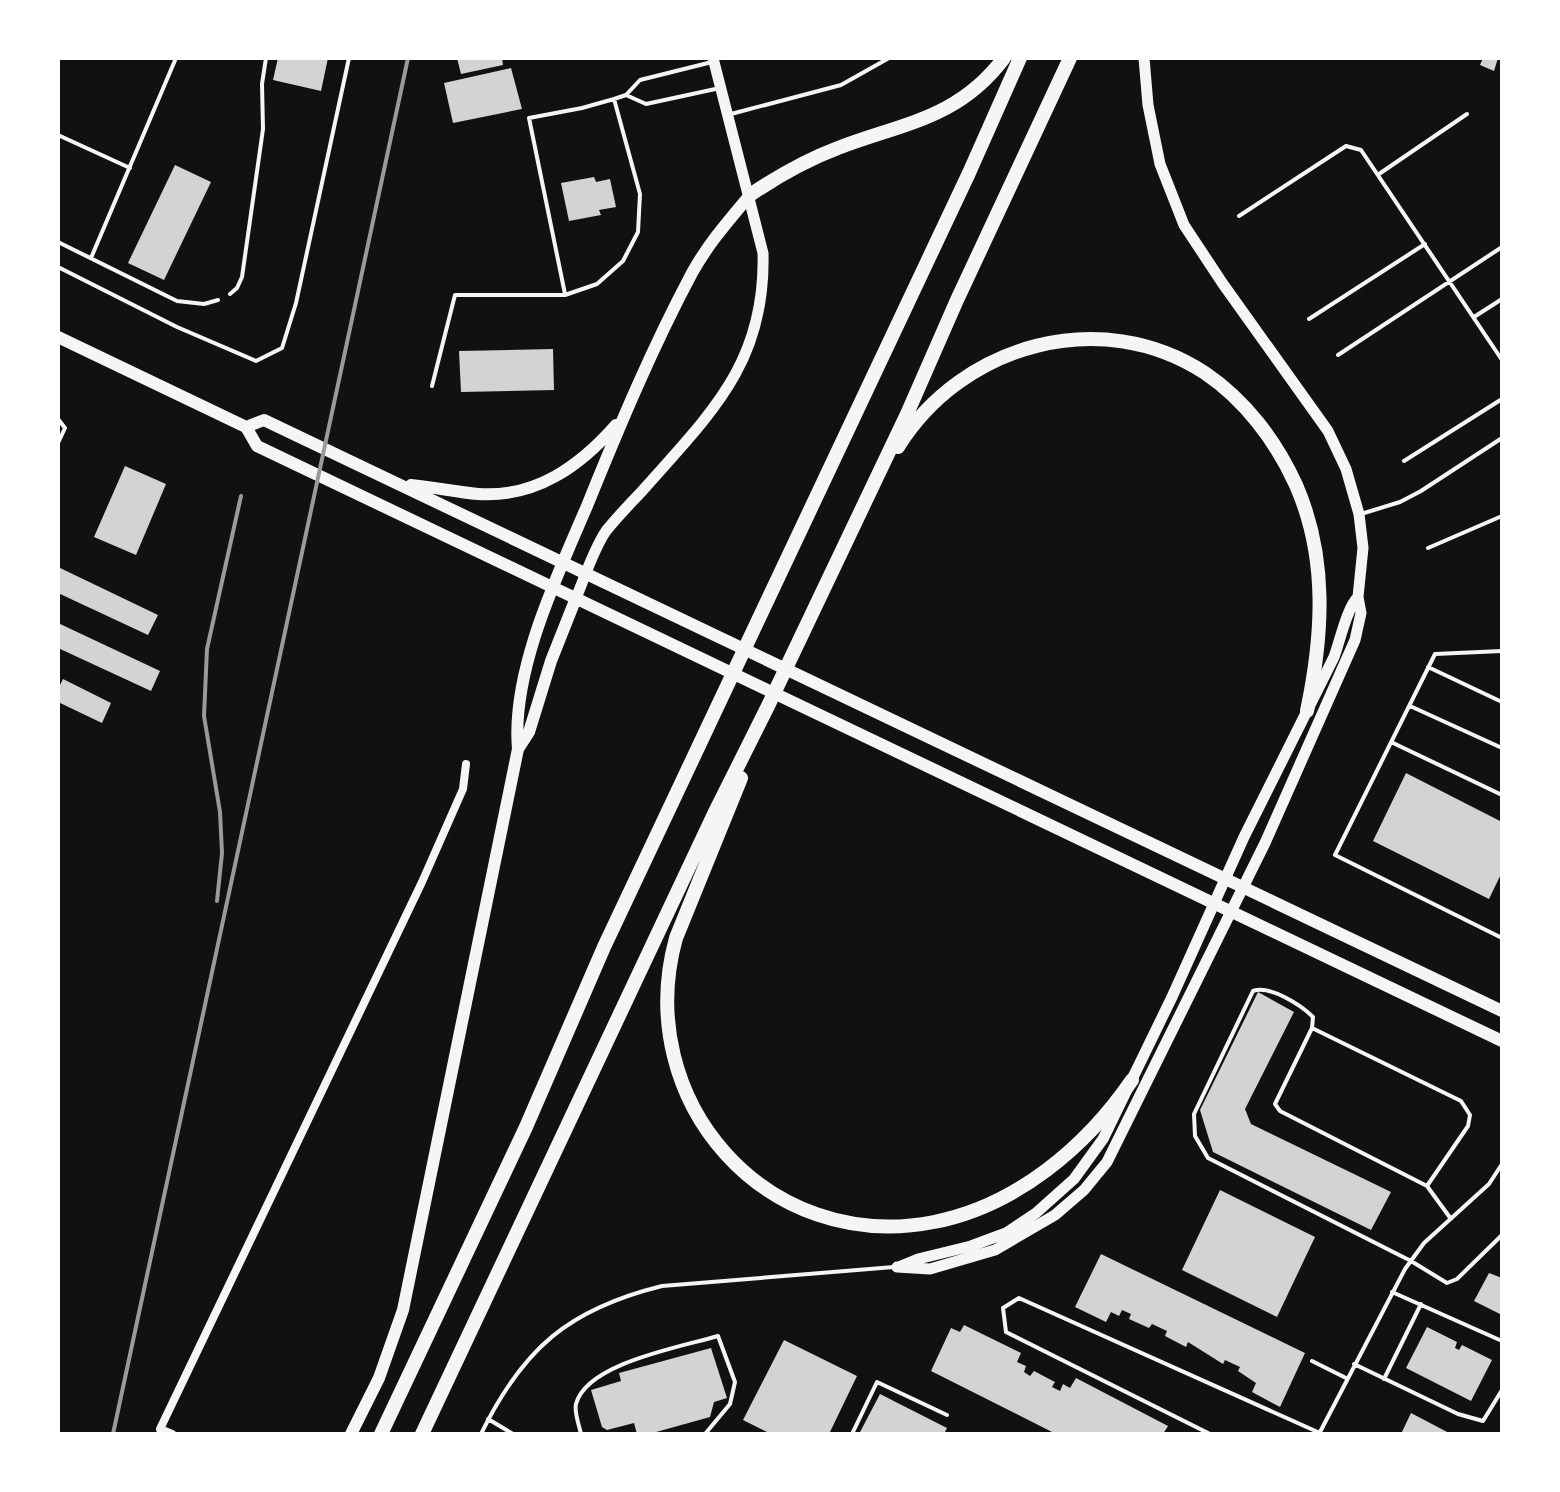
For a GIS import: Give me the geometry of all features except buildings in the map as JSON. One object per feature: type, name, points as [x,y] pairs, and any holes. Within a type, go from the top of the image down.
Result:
[{"type":"highway","points":[[750,195],[777,177],[839,147],[900,129],[958,102],[1004,58]]},
{"type":"highway","points":[[381,1434],[526,1127],[604,947],[963,187],[1020,58]]},
{"type":"highway","points":[[422,1434],[866,498],[1070,58]]},
{"type":"highway","points":[[866,498],[902,441],[930,407],[967,374],[1001,356],[1038,344],[1092,338],[1137,344],[1187,363],[1207,374],[1239,400],[1267,434],[1285,463],[1306,511],[1316,549],[1321,610],[1307,711]]},
{"type":"highway","points":[[768,706],[676,938],[665,993],[671,1052],[679,1081],[696,1116],[722,1151],[757,1182],[784,1199],[823,1215],[853,1223],[884,1226],[931,1223],[973,1210],[1041,1174],[1069,1153],[1111,1110],[1132,1080]]},
{"type":"main road","points":[[351,1434],[379,1378],[403,1310],[518,749],[516,726],[531,653],[553,587],[624,416],[693,272],[718,233],[750,195]]},
{"type":"main road","points":[[58,337],[246,427],[257,446],[1502,1041]]},
{"type":"main road","points":[[398,484],[480,494],[528,490],[579,463],[624,416]]},
{"type":"main road","points":[[246,427],[264,420],[273,424],[1502,1011]]},
{"type":"main road","points":[[518,749],[529,732],[551,661],[576,598]]},
{"type":"street","points":[[897,1267],[930,1269],[995,1250],[1055,1215],[1084,1190],[1107,1162],[1244,887],[1355,640],[1361,613],[1358,597],[1363,548],[1359,514],[1346,469],[1328,431],[1184,225],[1160,164],[1148,105],[1144,58]]},
{"type":"street","points":[[576,598],[604,533],[720,401],[747,353],[757,323],[764,284],[763,253],[714,60]]},
{"type":"street","points":[[897,1267],[1006,1233],[1036,1213],[1074,1179],[1103,1139],[1225,878],[1334,657],[1350,604],[1358,597]]},
{"type":"street","points":[[172,1434],[160,1429],[422,882],[463,789],[466,764]]},
{"type":"lane","points":[[91,258],[176,58]]},
{"type":"lane","points":[[230,294],[242,277],[263,129],[262,84],[266,58]]},
{"type":"lane","points":[[58,267],[177,327],[256,361],[282,348],[296,303],[349,58]]},
{"type":"lane","points":[[728,115],[841,85],[889,58]]},
{"type":"lane","points":[[565,295],[529,118],[614,99],[626,95],[640,80],[714,60]]},
{"type":"lane","points":[[626,95],[646,104],[721,88]]},
{"type":"lane","points":[[432,386],[455,295],[565,295],[597,284],[623,261],[638,232],[640,194],[614,99]]},
{"type":"lane","points":[[1379,174],[1467,114]]},
{"type":"lane","points":[[58,135],[130,168]]},
{"type":"lane","points":[[1239,216],[1346,146],[1361,150],[1502,360]]},
{"type":"lane","points":[[58,242],[177,301],[204,304],[218,300]]},
{"type":"lane","points":[[1309,319],[1425,244]]},
{"type":"lane","points":[[1338,355],[1502,247]]},
{"type":"lane","points":[[1474,317],[1502,299]]},
{"type":"lane","points":[[1404,461],[1502,399]]},
{"type":"lane","points":[[58,419],[65,428],[58,443]]},
{"type":"lane","points":[[1359,514],[1400,502],[1421,491],[1502,438]]},
{"type":"lane","points":[[1428,548],[1502,516]]},
{"type":"lane","points":[[1502,651],[1435,654],[1335,855],[1502,938]]},
{"type":"lane","points":[[1428,667],[1502,702]]},
{"type":"lane","points":[[1409,706],[1502,748]]},
{"type":"lane","points":[[1391,742],[1502,795]]},
{"type":"lane","points":[[1451,1219],[1427,1186],[1280,1111],[1275,1104],[1312,1028],[1313,1017],[1266,990],[1253,991],[1194,1114],[1195,1136],[1208,1158],[1411,1261],[1447,1283],[1457,1279],[1502,1235]]},
{"type":"lane","points":[[1312,1028],[1461,1101],[1470,1115],[1468,1126],[1427,1186]]},
{"type":"lane","points":[[1210,1434],[1006,1332],[1003,1308],[1019,1298],[1319,1433],[1411,1261],[1424,1243],[1489,1184],[1502,1164]]},
{"type":"lane","points":[[481,1434],[510,1380],[547,1340],[600,1306],[662,1286],[897,1267]]},
{"type":"lane","points":[[1392,1292],[1502,1341]]},
{"type":"lane","points":[[1384,1379],[1421,1304]]},
{"type":"lane","points":[[581,1434],[575,1406],[584,1386],[611,1368],[718,1336],[735,1382],[730,1404],[705,1434]]},
{"type":"lane","points":[[1312,1361],[1346,1378]]},
{"type":"lane","points":[[1354,1364],[1458,1414],[1483,1421],[1502,1390]]},
{"type":"lane","points":[[852,1434],[877,1382],[947,1415]]},
{"type":"lane","points":[[488,1419],[513,1434]]},
{"type":"railway","points":[[113,1434],[408,58]]},
{"type":"railway","points":[[217,901],[222,853],[220,812],[204,716],[207,649],[241,496]]}]
